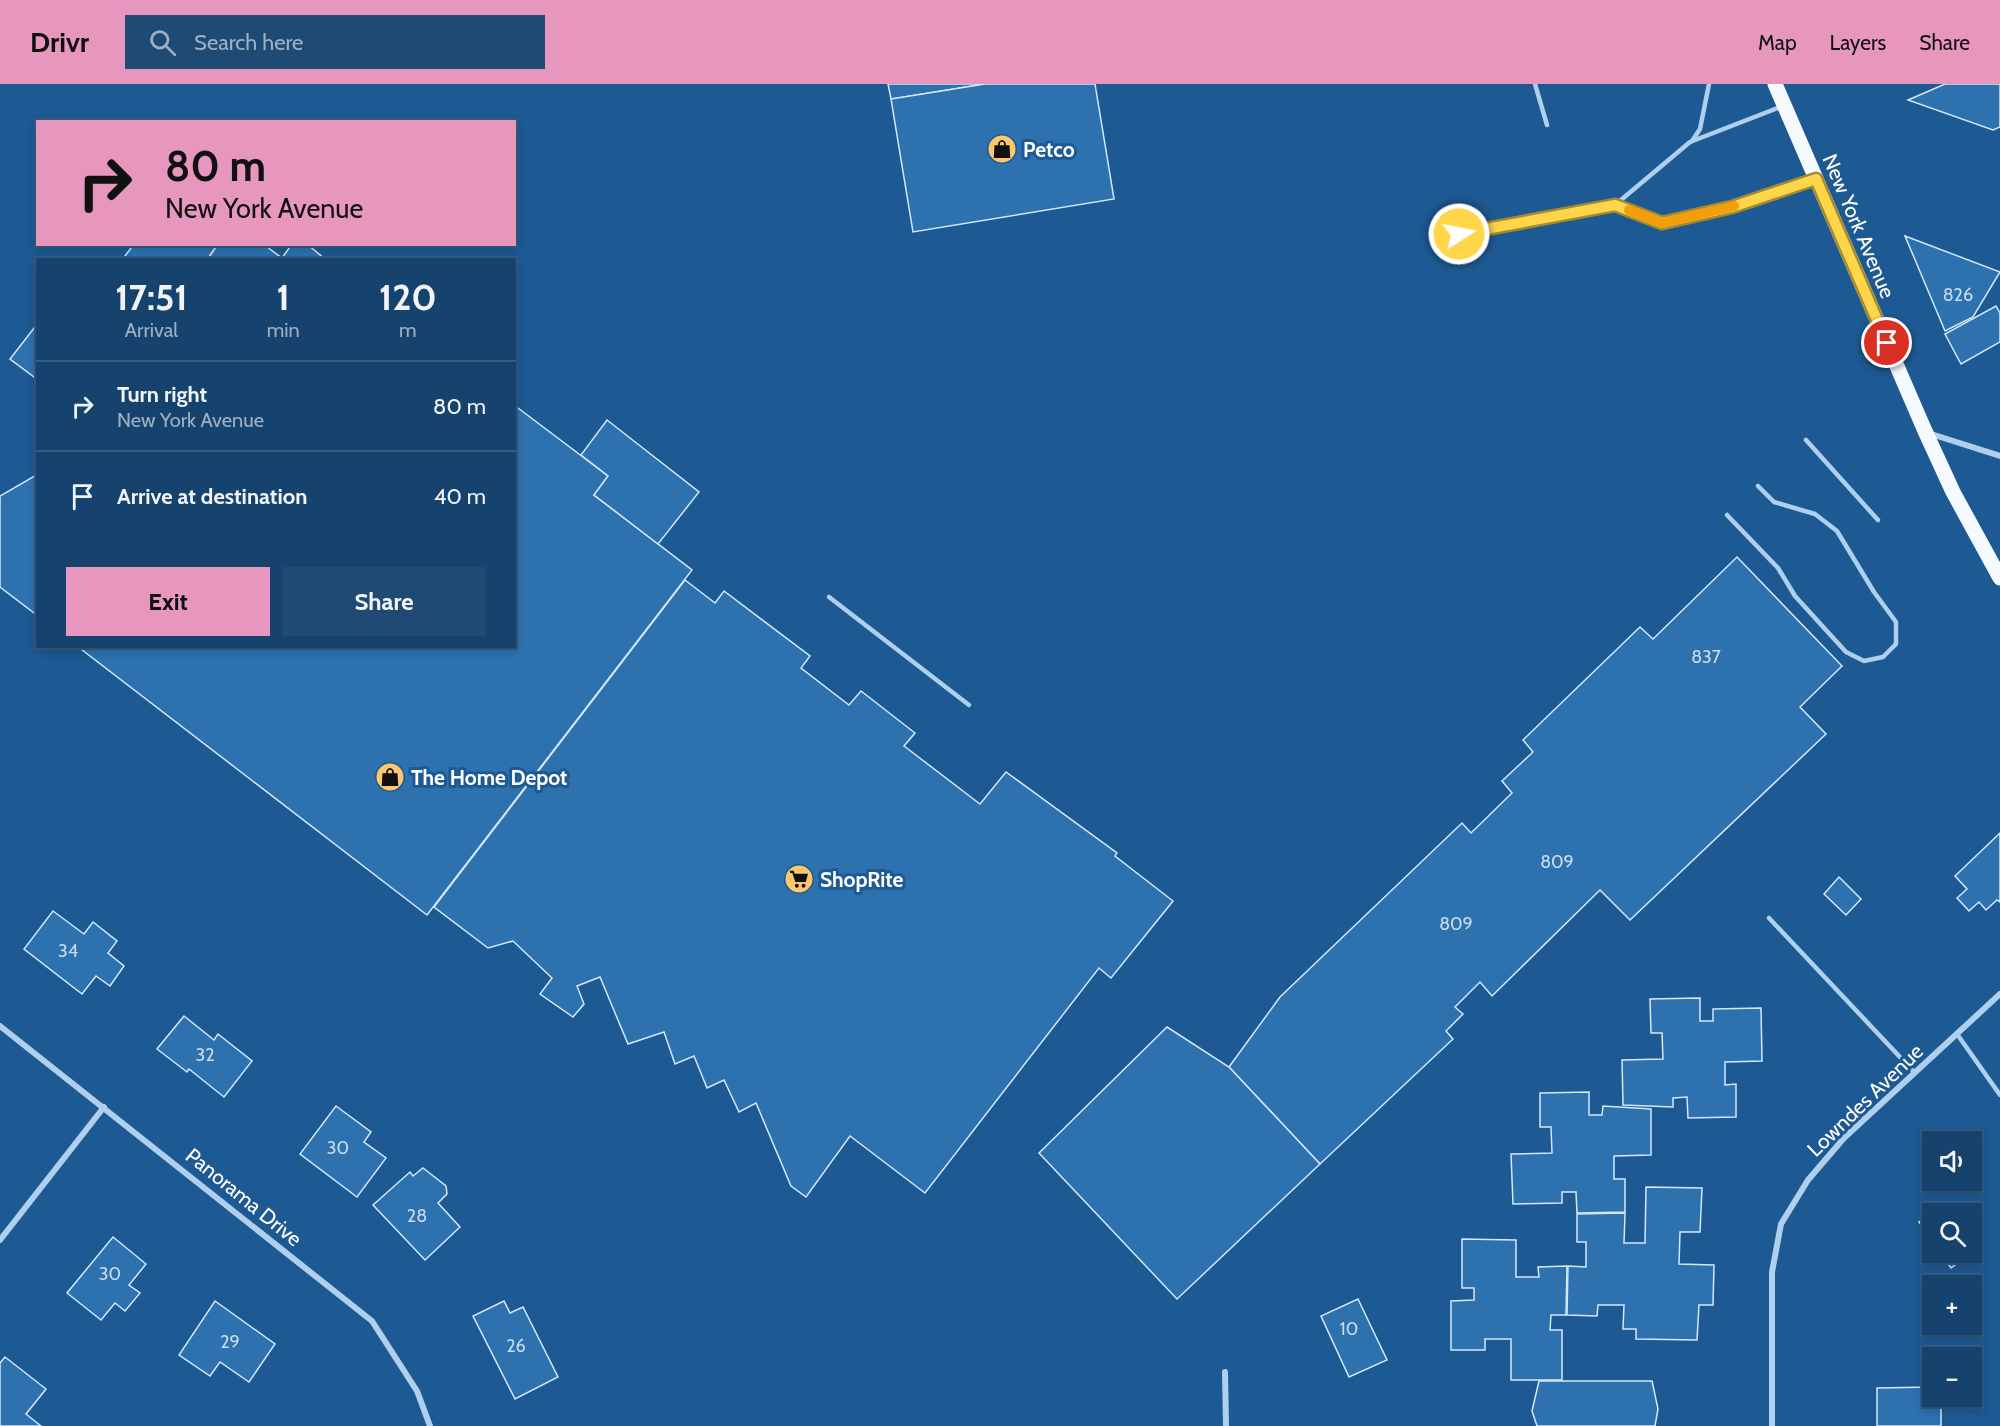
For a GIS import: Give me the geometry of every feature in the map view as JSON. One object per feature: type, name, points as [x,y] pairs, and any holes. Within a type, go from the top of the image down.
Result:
[{"type":"main road","name":"New York Avenue","points":[[1775,84],[1925,431],[1953,492],[2000,578]]},
{"type":"street","points":[[1925,431],[2000,456]]},
{"type":"street","name":"Lowndes Avenue","points":[[1772,1426],[1772,1272],[1781,1224],[1808,1180],[1844,1138],[2000,994]]},
{"type":"street","name":"Panorama Drive","points":[[0,1026],[372,1321],[417,1391],[430,1426]]},
{"type":"street","points":[[0,1240],[104,1107]]},
{"type":"street","points":[[1225,1372],[1226,1426]]},
{"type":"lane","points":[[1535,84],[1547,125]]},
{"type":"lane","points":[[1459,234],[1615,205],[1690,142],[1700,129],[1709,84]]},
{"type":"lane","points":[[1690,142],[1785,105]]},
{"type":"lane","points":[[1615,205],[1662,223],[1732,207],[1816,179]]},
{"type":"lane","points":[[1806,440],[1878,520]]},
{"type":"lane","points":[[1727,516],[1778,568],[1795,596],[1846,652],[1864,661],[1883,657],[1896,644],[1896,622],[1874,592],[1837,531],[1815,514],[1774,502],[1758,486]]},
{"type":"lane","points":[[829,597],[969,705]]},
{"type":"lane","points":[[1769,918],[1915,1073]]},
{"type":"lane","points":[[1957,1034],[2000,1095]]},
{"type":"building","points":[[888,84],[985,84],[891,99]]},
{"type":"building","name":"Petco","points":[[985,84],[1095,84],[1114,199],[913,232],[891,99]]},
{"type":"building","points":[[1945,84],[2000,84],[2000,127],[1993,130],[1908,100]]},
{"type":"building","points":[[1905,236],[2000,272],[1973,317],[1945,331]]},
{"type":"building","points":[[132,246],[217,246],[208,258],[124,258]]},
{"type":"building","points":[[217,246],[266,246],[282,258],[208,258]]},
{"type":"building","points":[[291,246],[309,246],[324,258],[282,258]]},
{"type":"building","points":[[1996,306],[2000,313],[2000,342],[1961,364],[1945,334]]},
{"type":"building","points":[[36,326],[36,378],[10,359]]},
{"type":"building","name":"The Home Depot","points":[[516,407],[608,476],[594,495],[692,570],[427,915],[80,648],[516,648]]},
{"type":"building","points":[[607,420],[699,492],[658,544],[594,495],[608,476],[581,455]]},
{"type":"building","points":[[36,475],[36,614],[0,587],[0,496]]},
{"type":"building","points":[[1737,557],[1842,666],[1800,707],[1826,734],[1630,920],[1600,890],[1492,996],[1480,982],[1455,1007],[1463,1014],[1446,1031],[1453,1039],[1320,1164],[1229,1067],[1280,997],[1462,823],[1471,833],[1512,793],[1502,781],[1533,752],[1523,740],[1640,627],[1653,639]]},
{"type":"building","name":"ShopRite","points":[[685,580],[715,603],[724,591],[810,656],[801,668],[849,705],[861,691],[915,733],[904,746],[980,804],[1006,772],[1117,853],[1115,856],[1173,901],[1111,978],[1099,968],[925,1193],[850,1136],[806,1197],[791,1186],[756,1103],[739,1112],[724,1080],[707,1088],[694,1056],[675,1064],[664,1032],[628,1044],[600,977],[577,986],[584,1004],[573,1017],[540,994],[552,978],[513,941],[488,948],[434,907]]},
{"type":"building","points":[[2000,833],[2000,902],[1997,900],[1986,910],[1979,902],[1969,911],[1957,898],[1967,889],[1955,876]]},
{"type":"building","points":[[1839,877],[1861,899],[1846,915],[1824,894]]},
{"type":"building","points":[[53,911],[84,934],[93,922],[117,941],[108,953],[124,966],[110,986],[96,976],[82,994],[24,949]]},
{"type":"building","points":[[1700,998],[1700,1021],[1713,1021],[1713,1009],[1761,1008],[1762,1061],[1725,1062],[1725,1085],[1736,1084],[1736,1117],[1688,1118],[1687,1097],[1673,1098],[1673,1107],[1623,1105],[1622,1060],[1663,1059],[1662,1033],[1651,1033],[1650,999]]},
{"type":"building","points":[[184,1016],[214,1040],[218,1034],[252,1061],[224,1097],[189,1069],[187,1072],[157,1049]]},
{"type":"building","points":[[1167,1027],[1229,1067],[1320,1164],[1177,1299],[1039,1153]]},
{"type":"building","points":[[1589,1092],[1589,1115],[1602,1115],[1603,1106],[1651,1109],[1651,1155],[1614,1156],[1614,1179],[1625,1179],[1625,1212],[1577,1213],[1576,1192],[1562,1192],[1562,1203],[1513,1204],[1511,1154],[1552,1153],[1551,1127],[1540,1127],[1540,1093]]},
{"type":"building","points":[[336,1106],[371,1132],[364,1142],[386,1158],[357,1197],[300,1154]]},
{"type":"building","points":[[423,1168],[446,1186],[447,1194],[438,1203],[460,1227],[425,1260],[373,1205],[410,1172],[413,1176]]},
{"type":"building","points":[[1646,1187],[1702,1188],[1700,1232],[1680,1232],[1679,1264],[1714,1265],[1713,1305],[1699,1305],[1697,1340],[1636,1339],[1636,1329],[1623,1329],[1624,1305],[1598,1305],[1597,1316],[1567,1315],[1568,1266],[1586,1267],[1586,1242],[1577,1242],[1577,1214],[1625,1213],[1624,1243],[1645,1243]]},
{"type":"building","points":[[113,1237],[146,1264],[129,1285],[140,1293],[125,1311],[115,1303],[101,1320],[67,1293]]},
{"type":"building","points":[[1462,1239],[1516,1240],[1516,1277],[1539,1277],[1538,1267],[1567,1266],[1566,1315],[1551,1315],[1550,1330],[1562,1330],[1562,1380],[1511,1380],[1511,1339],[1485,1339],[1485,1350],[1451,1350],[1451,1301],[1474,1300],[1474,1288],[1462,1288]]},
{"type":"building","points":[[1948,1263],[1958,1263],[1951,1268]]},
{"type":"building","points":[[1358,1299],[1387,1360],[1349,1377],[1321,1316]]},
{"type":"building","points":[[215,1301],[275,1344],[249,1382],[220,1362],[210,1376],[179,1355]]},
{"type":"building","points":[[504,1301],[510,1313],[523,1307],[558,1377],[515,1399],[473,1316]]},
{"type":"building","points":[[5,1357],[46,1389],[26,1414],[41,1426],[0,1426],[0,1363]]},
{"type":"building","points":[[1539,1381],[1652,1381],[1658,1409],[1655,1426],[1537,1426],[1532,1411]]},
{"type":"building","points":[[1922,1387],[1922,1407],[1941,1407],[1941,1426],[1877,1426],[1877,1388]]},
{"type":"slow traffic","points":[[1629,210],[1662,223],[1734,206]]},
{"type":"place","name":"Petco","points":[[1002,149]]},
{"type":"place","name":"The Home Depot","points":[[390,777]]},
{"type":"place","name":"ShopRite","points":[[799,879]]},
{"type":"route","points":[[1459,234],[1615,205],[1662,223],[1732,207],[1816,179],[1887,343]]}]
